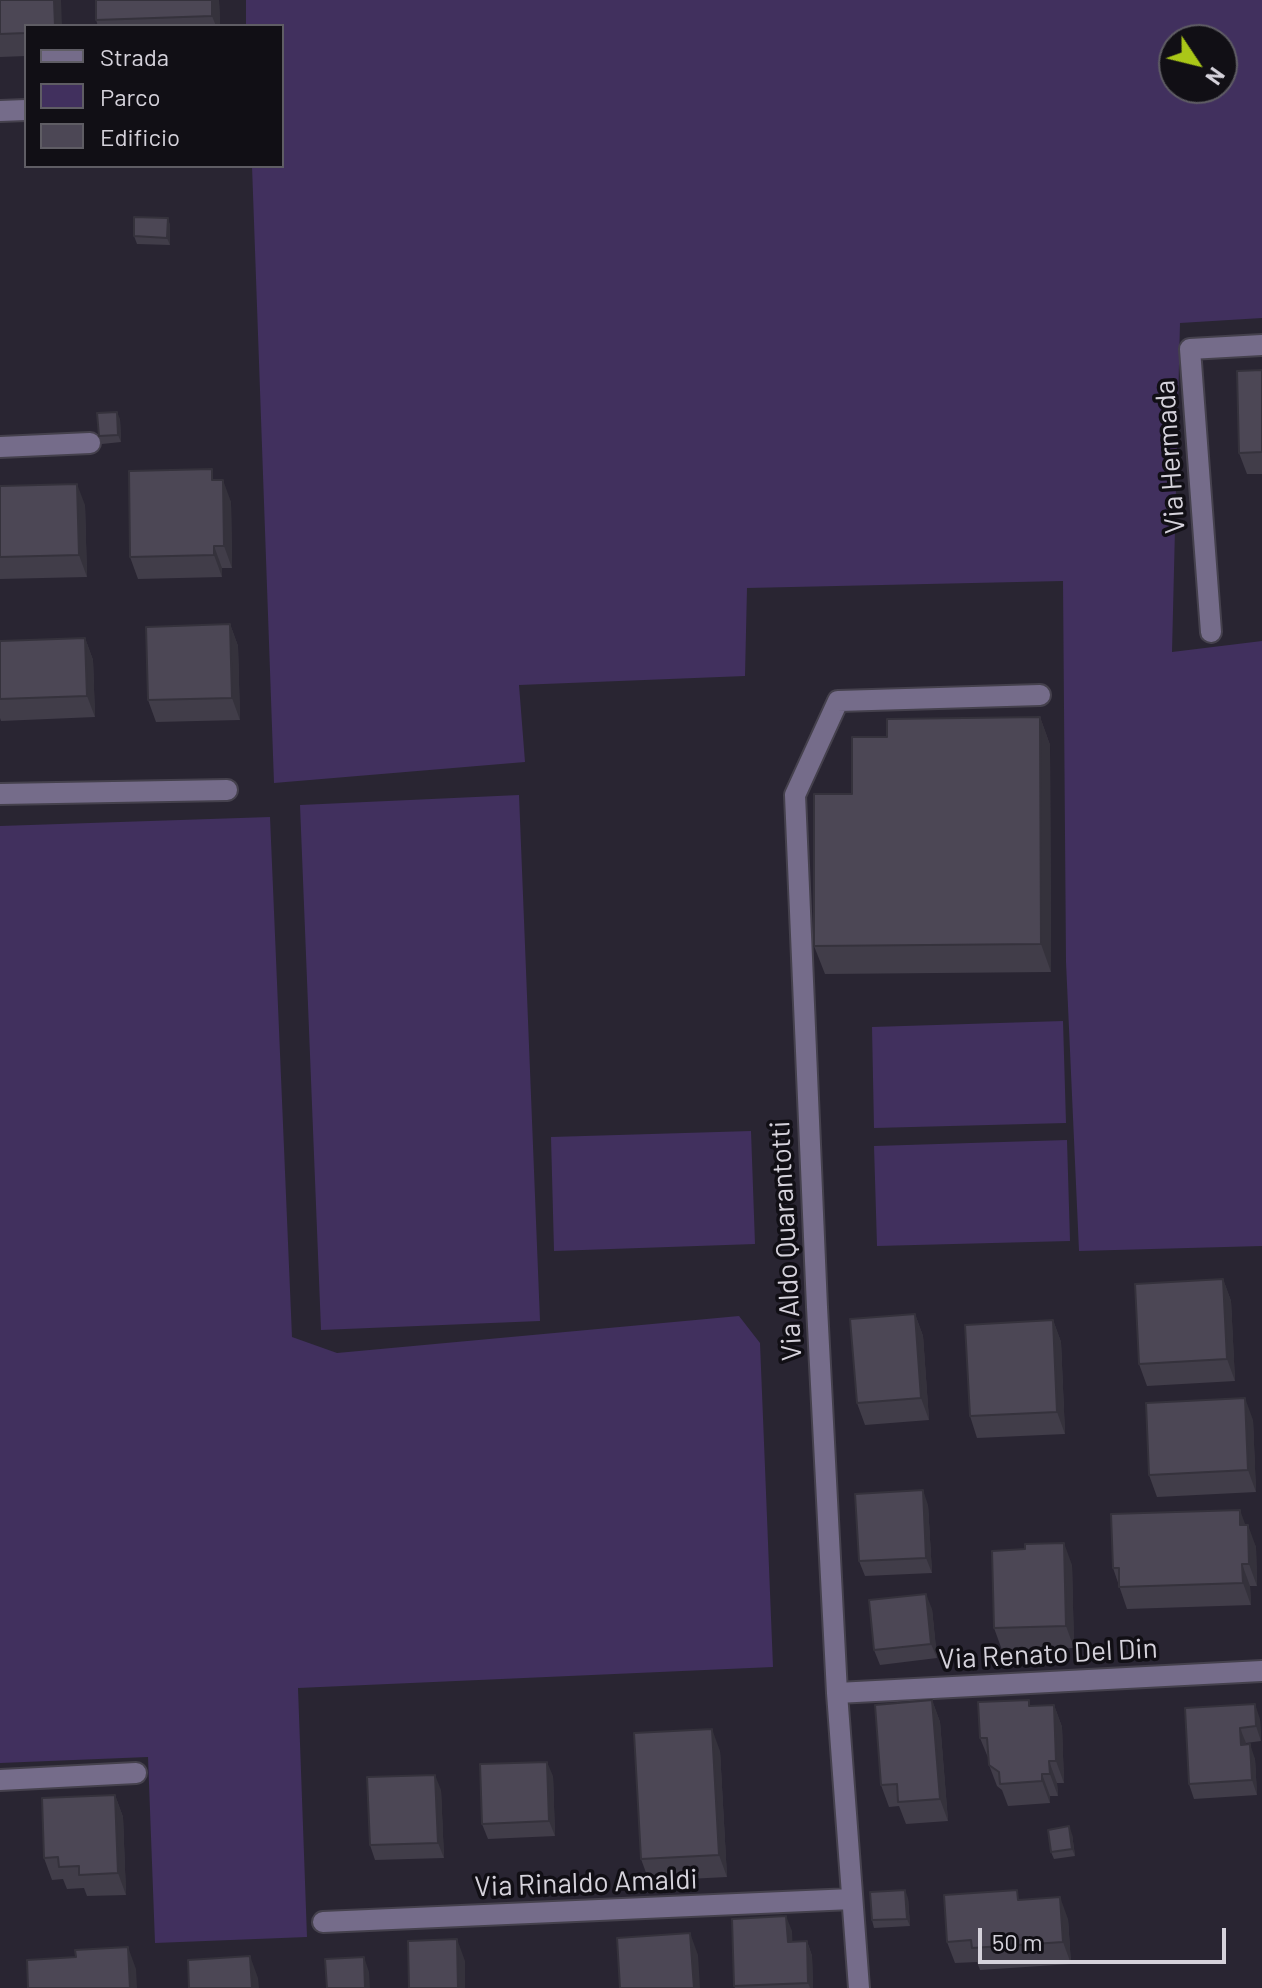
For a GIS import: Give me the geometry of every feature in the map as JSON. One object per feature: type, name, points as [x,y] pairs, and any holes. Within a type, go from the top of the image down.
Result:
[{"type":"street","points":[[0,111],[24,110]]},
{"type":"street","name":"Via Hermada","points":[[1211,632],[1190,349],[1262,345]]},
{"type":"street","points":[[0,447],[90,443]]},
{"type":"street","name":"Via Aldo Quarantotti","points":[[859,1988],[837,1693],[795,795],[838,701],[1040,695]]},
{"type":"street","points":[[0,794],[227,790]]},
{"type":"street","name":"Via Renato Del Din","points":[[837,1693],[1262,1671]]},
{"type":"street","points":[[0,1780],[136,1773]]},
{"type":"street","name":"Via Rinaldo Amaldi","points":[[323,1922],[852,1899]]},
{"type":"green space","points":[[246,0],[1262,0],[1262,318],[1180,323],[1172,652],[1262,641],[1262,1246],[1079,1251],[1066,962],[1063,581],[747,588],[745,676],[519,685],[525,762],[274,783],[252,168],[284,168],[284,24],[246,24]]},
{"type":"green space","points":[[519,795],[540,1321],[321,1330],[300,805]]},
{"type":"green space","points":[[270,817],[292,1337],[337,1353],[739,1316],[760,1343],[773,1667],[298,1688],[307,1937],[155,1943],[148,1757],[0,1763],[0,826]]},
{"type":"green space","points":[[1063,1021],[1066,1123],[874,1128],[872,1027]]},
{"type":"green space","points":[[751,1131],[755,1244],[554,1251],[551,1137]]},
{"type":"green space","points":[[1067,1140],[1070,1241],[877,1246],[874,1146]]},
{"type":"building","points":[[0,0],[54,0],[55,24],[24,24],[24,33],[0,34]]},
{"type":"building","points":[[96,0],[212,0],[212,16],[96,20]]},
{"type":"building","points":[[134,217],[168,218],[167,238],[134,236]]},
{"type":"building","points":[[1262,370],[1262,452],[1239,453],[1237,371]]},
{"type":"building","points":[[117,412],[118,435],[99,436],[97,413]]},
{"type":"building","points":[[212,469],[212,480],[223,480],[224,546],[214,546],[214,555],[130,557],[129,471]]},
{"type":"building","points":[[77,484],[79,555],[0,557],[0,486]]},
{"type":"building","points":[[230,624],[232,698],[148,700],[146,627]]},
{"type":"building","points":[[85,638],[87,696],[0,699],[0,641]]},
{"type":"building","points":[[1040,717],[1041,944],[814,946],[814,794],[852,794],[852,737],[887,737],[887,719]]},
{"type":"building","points":[[1223,1279],[1227,1359],[1139,1364],[1135,1284]]},
{"type":"building","points":[[915,1314],[921,1398],[857,1403],[850,1319]]},
{"type":"building","points":[[1053,1320],[1057,1412],[970,1416],[965,1325]]},
{"type":"building","points":[[1245,1398],[1248,1470],[1149,1475],[1146,1403]]},
{"type":"building","points":[[923,1490],[926,1558],[859,1561],[855,1494]]},
{"type":"building","points":[[1240,1510],[1240,1525],[1248,1525],[1249,1564],[1242,1564],[1243,1583],[1119,1587],[1119,1568],[1113,1568],[1111,1514]]},
{"type":"building","points":[[1064,1543],[1066,1626],[994,1628],[992,1551],[1025,1549],[1025,1544]]},
{"type":"building","points":[[926,1594],[931,1644],[874,1650],[869,1600]]},
{"type":"building","points":[[932,1700],[940,1799],[898,1802],[897,1784],[881,1785],[875,1705]]},
{"type":"building","points":[[1029,1700],[1029,1706],[1054,1705],[1056,1761],[1049,1761],[1050,1774],[1042,1774],[1042,1781],[1000,1784],[999,1772],[989,1765],[987,1738],[980,1738],[978,1702]]},
{"type":"building","points":[[1255,1704],[1256,1726],[1240,1728],[1241,1745],[1250,1744],[1252,1780],[1189,1784],[1185,1708]]},
{"type":"building","points":[[712,1729],[719,1855],[641,1859],[634,1733]]},
{"type":"building","points":[[547,1762],[549,1821],[482,1824],[480,1764]]},
{"type":"building","points":[[435,1775],[438,1843],[370,1845],[367,1777]]},
{"type":"building","points":[[115,1795],[118,1873],[79,1875],[79,1866],[59,1867],[58,1857],[44,1858],[42,1798]]},
{"type":"building","points":[[1069,1826],[1072,1849],[1051,1852],[1048,1830]]},
{"type":"building","points":[[905,1890],[907,1919],[872,1920],[870,1892]]},
{"type":"building","points":[[1017,1890],[1018,1900],[1060,1897],[1063,1942],[972,1948],[971,1940],[947,1942],[944,1895]]},
{"type":"building","points":[[786,1916],[788,1942],[807,1941],[808,1983],[734,1986],[732,1919]]},
{"type":"building","points":[[690,1933],[694,1988],[620,1988],[617,1938]]},
{"type":"building","points":[[457,1939],[458,1988],[409,1988],[408,1941]]},
{"type":"building","points":[[128,1947],[130,1988],[28,1988],[27,1960],[76,1957],[75,1950]]},
{"type":"building","points":[[250,1956],[252,1988],[189,1988],[188,1960]]},
{"type":"building","points":[[364,1957],[365,1988],[327,1988],[325,1959]]}]
